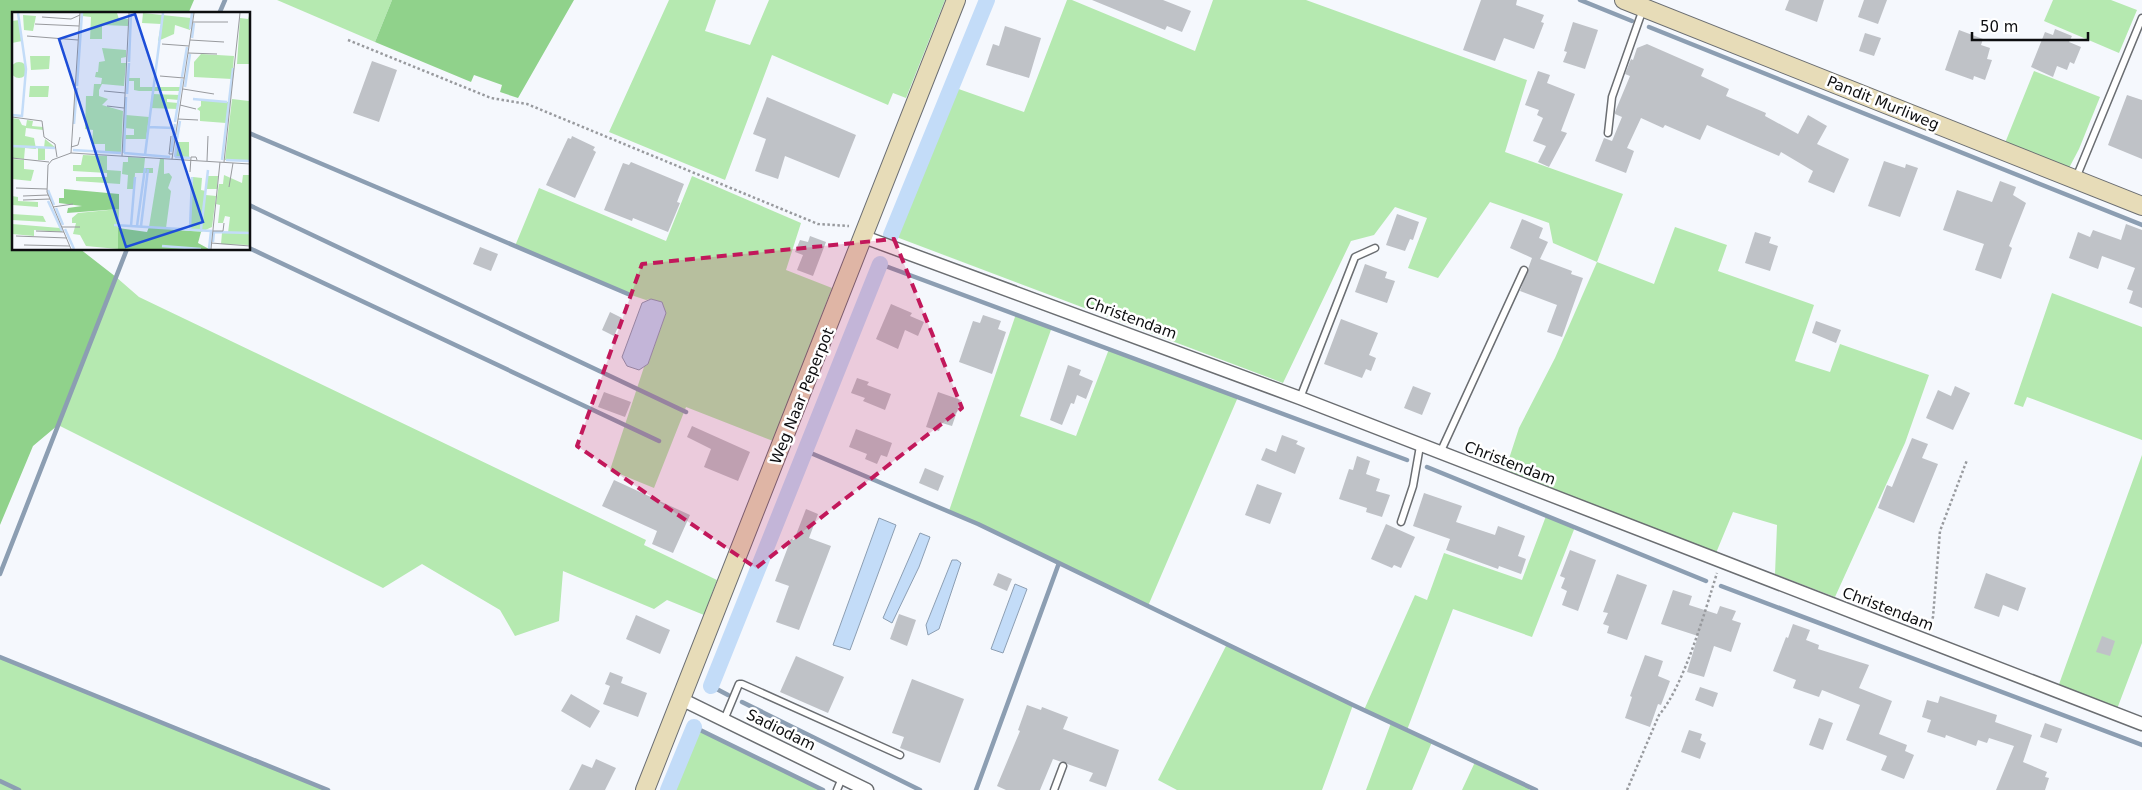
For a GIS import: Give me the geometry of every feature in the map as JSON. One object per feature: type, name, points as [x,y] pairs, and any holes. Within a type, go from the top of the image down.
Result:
[{"type":"street","name":"Weg Naar Peperpot","points":[[645,790],[956,0]]},
{"type":"street","name":"Pandit Murliweg","points":[[1624,0],[2142,206]]},
{"type":"street","name":"Christendam","points":[[866,232],[2142,724]]},
{"type":"street","name":"Sadiodam","points":[[681,699],[867,790]]},
{"type":"lane","points":[[1608,133],[1612,97],[1644,8]]},
{"type":"lane","points":[[2076,180],[2142,18]]},
{"type":"lane","points":[[1300,398],[1355,257],[1375,248]]},
{"type":"lane","points":[[1440,453],[1524,270]]},
{"type":"lane","points":[[1401,522],[1413,486],[1420,446]]},
{"type":"lane","points":[[724,720],[739,684],[742,684],[900,755]]},
{"type":"lane","points":[[1054,790],[1063,766]]},
{"type":"lane","points":[[837,790],[842,778]]},
{"type":"path","points":[[348,40],[491,98],[527,104],[818,224],[866,232]]},
{"type":"path","points":[[1925,641],[1933,617],[1940,531],[1967,460]]},
{"type":"path","points":[[1627,790],[1659,715],[1667,705],[1686,661],[1721,562]]},
{"type":"highlighted area","points":[[894,239],[962,408],[756,568],[577,446],[642,264]]},
{"type":"green space","points":[[0,0],[194,0],[189,12],[12,12],[12,250],[81,250],[116,277],[58,425],[33,446],[0,525]]},
{"type":"green space","points":[[277,0],[392,0],[375,42]]},
{"type":"green space","points":[[392,0],[574,0],[518,98],[500,92],[502,85],[474,75],[471,82],[375,42]]},
{"type":"green space","points":[[669,0],[716,0],[705,31],[750,45],[769,0],[945,0],[906,98],[893,93],[888,105],[772,55],[725,180],[609,132]]},
{"type":"green space","points":[[1067,0],[1072,0],[1195,51],[1213,0],[1306,0],[1527,80],[1505,152],[1623,194],[1597,262],[1553,243],[1549,223],[1490,202],[1438,278],[1408,268],[1427,218],[1395,207],[1374,235],[1351,241],[1283,383],[891,235],[953,87],[1024,112]]},
{"type":"green space","points":[[2053,0],[2111,0],[2137,10],[2119,53],[2044,21]]},
{"type":"green space","points":[[2034,71],[2100,97],[2079,149],[2069,168],[2005,143]]},
{"type":"green space","points":[[692,176],[801,223],[786,270],[832,288],[773,441],[686,407],[654,488],[610,470],[644,367],[648,364],[666,313],[651,299],[646,300],[628,294],[515,246],[539,188],[666,241]]},
{"type":"green space","points":[[1675,227],[1727,245],[1718,271],[1814,305],[1795,361],[1830,372],[1840,344],[1929,375],[1905,443],[1835,597],[1775,574],[1777,525],[1733,512],[1716,553],[1505,471],[1519,428],[1555,358],[1597,262],[1654,284]]},
{"type":"green space","points":[[116,277],[139,297],[646,540],[644,545],[717,580],[704,615],[667,600],[654,609],[563,571],[559,621],[515,636],[500,610],[422,564],[383,588],[58,425]]},
{"type":"green space","points":[[2052,293],[2142,327],[2142,440],[2027,397],[2023,407],[2014,404]]},
{"type":"green space","points":[[1016,314],[1052,327],[1020,416],[1076,436],[1109,349],[1238,397],[1148,606],[949,511]]},
{"type":"green space","points":[[2142,455],[2142,643],[2117,709],[2058,687]]},
{"type":"green space","points":[[1546,516],[1575,527],[1532,637],[1453,609],[1407,730],[1432,742],[1412,790],[1366,790],[1391,723],[1364,710],[1415,595],[1427,600],[1444,553],[1522,580]]},
{"type":"green space","points":[[1227,644],[1353,705],[1322,790],[1177,790],[1158,780]]},
{"type":"green space","points":[[0,657],[328,790],[0,790]]},
{"type":"green space","points":[[696,729],[823,790],[670,790]]},
{"type":"green space","points":[[1475,762],[1531,788],[1529,790],[1462,790]]},
{"type":"water","points":[[651,299],[662,302],[666,313],[648,364],[639,370],[627,366],[622,357],[642,303]]},
{"type":"water","points":[[879,518],[896,525],[850,650],[833,645]]},
{"type":"water","points":[[920,533],[930,537],[919,567],[892,623],[883,618]]},
{"type":"water","points":[[952,560],[957,560],[961,563],[939,629],[928,635],[926,625]]},
{"type":"water","points":[[1015,584],[1027,589],[1003,653],[991,649]]},
{"type":"building","points":[[1092,0],[1163,0],[1191,11],[1182,32],[1167,26],[1165,30]]},
{"type":"building","points":[[1481,0],[1517,0],[1516,5],[1544,15],[1541,22],[1544,23],[1534,49],[1504,38],[1495,61],[1463,50]]},
{"type":"building","points":[[1789,0],[1824,0],[1817,22],[1785,10]]},
{"type":"building","points":[[1864,0],[1887,0],[1878,24],[1858,17]]},
{"type":"building","points":[[1573,22],[1598,30],[1585,69],[1563,62],[1567,52],[1564,51]]},
{"type":"building","points":[[1005,26],[1041,38],[1029,78],[986,65],[993,44],[999,46]]},
{"type":"building","points":[[2055,29],[2072,36],[2069,42],[2081,47],[2074,64],[2070,62],[2067,70],[2057,66],[2053,77],[2031,67],[2045,32],[2053,35]]},
{"type":"building","points":[[1959,30],[1983,39],[1981,45],[1990,48],[1987,59],[1992,60],[1985,80],[1974,76],[1973,80],[1945,70]]},
{"type":"building","points":[[1865,33],[1881,38],[1874,56],[1859,51]]},
{"type":"building","points":[[1647,44],[1704,69],[1701,76],[1729,89],[1726,96],[1766,113],[1765,116],[1798,134],[1808,115],[1827,126],[1817,144],[1849,159],[1834,193],[1808,182],[1813,171],[1781,152],[1779,156],[1707,125],[1700,140],[1665,125],[1663,128],[1641,118],[1627,148],[1634,151],[1626,173],[1595,161],[1604,138],[1612,141],[1622,117],[1615,114],[1615,112],[1630,76],[1625,74],[1631,59],[1633,60],[1637,48]]},
{"type":"building","points":[[372,61],[397,70],[379,122],[353,113]]},
{"type":"building","points":[[1538,71],[1550,75],[1547,83],[1575,94],[1561,131],[1567,133],[1549,167],[1538,162],[1546,146],[1533,141],[1543,118],[1537,115],[1539,110],[1525,105]]},
{"type":"building","points":[[2127,95],[2142,100],[2142,159],[2108,145]]},
{"type":"building","points":[[767,97],[856,135],[839,178],[785,156],[778,179],[755,171],[766,139],[753,134]]},
{"type":"building","points":[[572,136],[595,147],[593,150],[596,152],[575,198],[546,185],[568,138],[571,139]]},
{"type":"building","points":[[1884,161],[1905,168],[1906,164],[1918,168],[1900,217],[1868,206]]},
{"type":"building","points":[[631,162],[684,184],[677,202],[680,203],[668,232],[633,218],[632,221],[604,210],[623,163],[629,165]]},
{"type":"building","points":[[2000,181],[2016,187],[2013,195],[2026,203],[2009,246],[2012,248],[2001,279],[1975,270],[1984,244],[1943,230],[1957,190],[1992,202]]},
{"type":"building","points":[[1397,214],[1419,222],[1413,240],[1410,239],[1405,251],[1386,245]]},
{"type":"building","points":[[1522,219],[1543,228],[1539,238],[1548,242],[1540,259],[1572,271],[1571,274],[1583,278],[1562,337],[1547,332],[1557,305],[1520,291],[1532,258],[1510,248]]},
{"type":"building","points":[[2126,224],[2142,230],[2142,308],[2129,303],[2133,291],[2127,289],[2135,268],[2102,256],[2098,269],[2069,258],[2078,232],[2090,237],[2093,230],[2121,240]]},
{"type":"building","points":[[1755,232],[1771,237],[1769,243],[1778,246],[1770,271],[1745,263]]},
{"type":"building","points":[[810,236],[826,242],[813,276],[797,270],[803,255],[795,252],[800,240],[808,242]]},
{"type":"building","points":[[480,247],[498,254],[491,271],[473,264]]},
{"type":"building","points":[[1365,264],[1387,272],[1385,278],[1395,281],[1387,303],[1355,292]]},
{"type":"building","points":[[891,304],[912,313],[910,316],[924,322],[918,336],[905,330],[898,349],[876,339]]},
{"type":"building","points":[[610,312],[622,318],[614,336],[602,330]]},
{"type":"building","points":[[983,315],[1001,321],[998,329],[1006,332],[992,374],[959,362],[973,321],[980,323]]},
{"type":"building","points":[[1341,319],[1378,333],[1369,355],[1376,358],[1371,371],[1366,369],[1362,378],[1324,364]]},
{"type":"building","points":[[1816,321],[1841,330],[1836,343],[1812,333]]},
{"type":"building","points":[[1068,365],[1081,370],[1079,375],[1093,381],[1086,399],[1077,395],[1074,404],[1071,403],[1062,425],[1050,420]]},
{"type":"building","points":[[857,378],[869,382],[867,385],[891,394],[885,410],[863,401],[865,398],[851,393]]},
{"type":"building","points":[[1413,386],[1431,393],[1422,415],[1404,408]]},
{"type":"building","points":[[1955,386],[1970,393],[1953,430],[1926,418],[1938,390],[1951,396]]},
{"type":"building","points":[[604,392],[631,402],[625,417],[598,407]]},
{"type":"building","points":[[938,392],[961,400],[952,426],[942,423],[939,431],[926,427]]},
{"type":"building","points":[[692,426],[750,452],[738,481],[704,467],[711,449],[687,437]]},
{"type":"building","points":[[856,429],[892,443],[887,457],[881,455],[877,464],[865,459],[867,454],[849,447]]},
{"type":"building","points":[[1282,435],[1298,441],[1296,444],[1305,448],[1295,474],[1261,460],[1266,448],[1276,452]]},
{"type":"building","points":[[1912,438],[1928,444],[1922,458],[1938,464],[1914,523],[1878,508],[1887,485],[1892,487]]},
{"type":"building","points":[[1357,456],[1370,461],[1366,474],[1380,479],[1376,491],[1390,495],[1382,517],[1366,512],[1367,508],[1339,499],[1349,469],[1353,470]]},
{"type":"building","points":[[925,468],[944,476],[938,491],[919,483]]},
{"type":"building","points":[[614,480],[690,515],[673,553],[652,544],[657,531],[602,506]]},
{"type":"building","points":[[1257,484],[1282,493],[1270,524],[1245,515]]},
{"type":"building","points":[[1424,493],[1462,506],[1456,522],[1495,535],[1498,526],[1525,536],[1518,556],[1526,559],[1521,574],[1499,566],[1498,569],[1446,550],[1450,539],[1413,526]]},
{"type":"building","points":[[806,509],[818,514],[809,538],[831,546],[799,630],[776,622],[789,586],[775,581],[791,539],[794,540]]},
{"type":"building","points":[[1386,524],[1415,537],[1401,568],[1394,565],[1392,568],[1371,559]]},
{"type":"building","points":[[1570,550],[1596,560],[1578,611],[1562,605],[1567,591],[1561,588],[1565,578],[1560,576]]},
{"type":"building","points":[[998,573],[1012,579],[1007,591],[993,585]]},
{"type":"building","points":[[1986,573],[2026,588],[2018,611],[2003,605],[1999,617],[1974,608]]},
{"type":"building","points":[[1617,574],[1647,585],[1627,640],[1607,633],[1609,626],[1603,624],[1608,613],[1603,612]]},
{"type":"building","points":[[1673,590],[1692,596],[1689,605],[1717,614],[1720,606],[1736,611],[1732,620],[1741,623],[1731,652],[1714,646],[1704,677],[1687,672],[1698,636],[1661,624]]},
{"type":"building","points":[[899,614],[916,620],[907,646],[890,639]]},
{"type":"building","points":[[636,615],[670,630],[660,654],[626,639]]},
{"type":"building","points":[[1793,624],[1810,630],[1806,640],[1819,645],[1818,649],[1869,665],[1859,688],[1892,701],[1879,734],[1907,745],[1905,751],[1914,755],[1904,779],[1881,770],[1887,756],[1846,740],[1860,705],[1822,690],[1819,697],[1793,688],[1796,680],[1773,671]]},
{"type":"building","points":[[2102,636],[2115,641],[2110,656],[2096,652]]},
{"type":"building","points":[[1645,655],[1663,661],[1658,676],[1670,681],[1661,705],[1658,704],[1650,727],[1625,718],[1632,697],[1630,696]]},
{"type":"building","points":[[796,656],[844,677],[828,713],[780,692]]},
{"type":"building","points":[[610,672],[623,677],[621,683],[647,693],[638,717],[603,704],[610,686],[605,684]]},
{"type":"building","points":[[912,679],[964,699],[940,763],[900,748],[904,737],[892,733]]},
{"type":"building","points":[[1700,687],[1718,693],[1713,707],[1695,700]]},
{"type":"building","points":[[571,694],[600,711],[590,728],[561,711]]},
{"type":"building","points":[[1940,696],[1997,715],[1995,722],[2032,735],[2023,762],[2047,772],[2045,777],[2049,778],[2045,790],[1996,790],[2014,746],[1989,738],[1987,743],[1978,740],[1976,746],[1946,735],[1945,738],[1927,732],[1931,720],[1922,717],[1927,700],[1938,703]]},
{"type":"building","points":[[1027,705],[1041,710],[1042,707],[1068,717],[1063,729],[1119,750],[1106,787],[1089,781],[1093,773],[1053,759],[1040,790],[1006,790],[997,786],[1020,731],[1018,730]]},
{"type":"building","points":[[1819,718],[1833,723],[1823,750],[1809,745]]},
{"type":"building","points":[[2045,723],[2062,729],[2057,743],[2040,737]]},
{"type":"building","points":[[1689,730],[1702,734],[1700,740],[1706,743],[1700,759],[1681,752]]},
{"type":"building","points":[[596,759],[616,768],[605,790],[569,790],[582,764],[592,768]]},
{"type":"waterway","points":[[220,12],[225,0]]},
{"type":"waterway","points":[[891,235],[987,0]]},
{"type":"waterway","points":[[1580,0],[1632,21]]},
{"type":"waterway","points":[[1649,27],[2142,225]]},
{"type":"waterway","points":[[250,133],[628,294]]},
{"type":"waterway","points":[[250,205],[686,412]]},
{"type":"waterway","points":[[250,248],[659,441]]},
{"type":"waterway","points":[[0,574],[127,250]]},
{"type":"waterway","points":[[880,264],[1407,460]]},
{"type":"waterway","points":[[711,686],[880,264]]},
{"type":"waterway","points":[[806,451],[978,524],[1353,705],[1536,790]]},
{"type":"waterway","points":[[1427,467],[1706,581]]},
{"type":"waterway","points":[[976,790],[1059,563]]},
{"type":"waterway","points":[[1721,586],[2142,745]]},
{"type":"waterway","points":[[0,657],[328,790]]},
{"type":"waterway","points":[[711,686],[728,695]]},
{"type":"waterway","points":[[742,702],[920,790]]},
{"type":"waterway","points":[[694,727],[823,790]]},
{"type":"waterway","points":[[668,790],[694,727]]},
{"type":"waterway","points":[[0,781],[19,790]]}]
